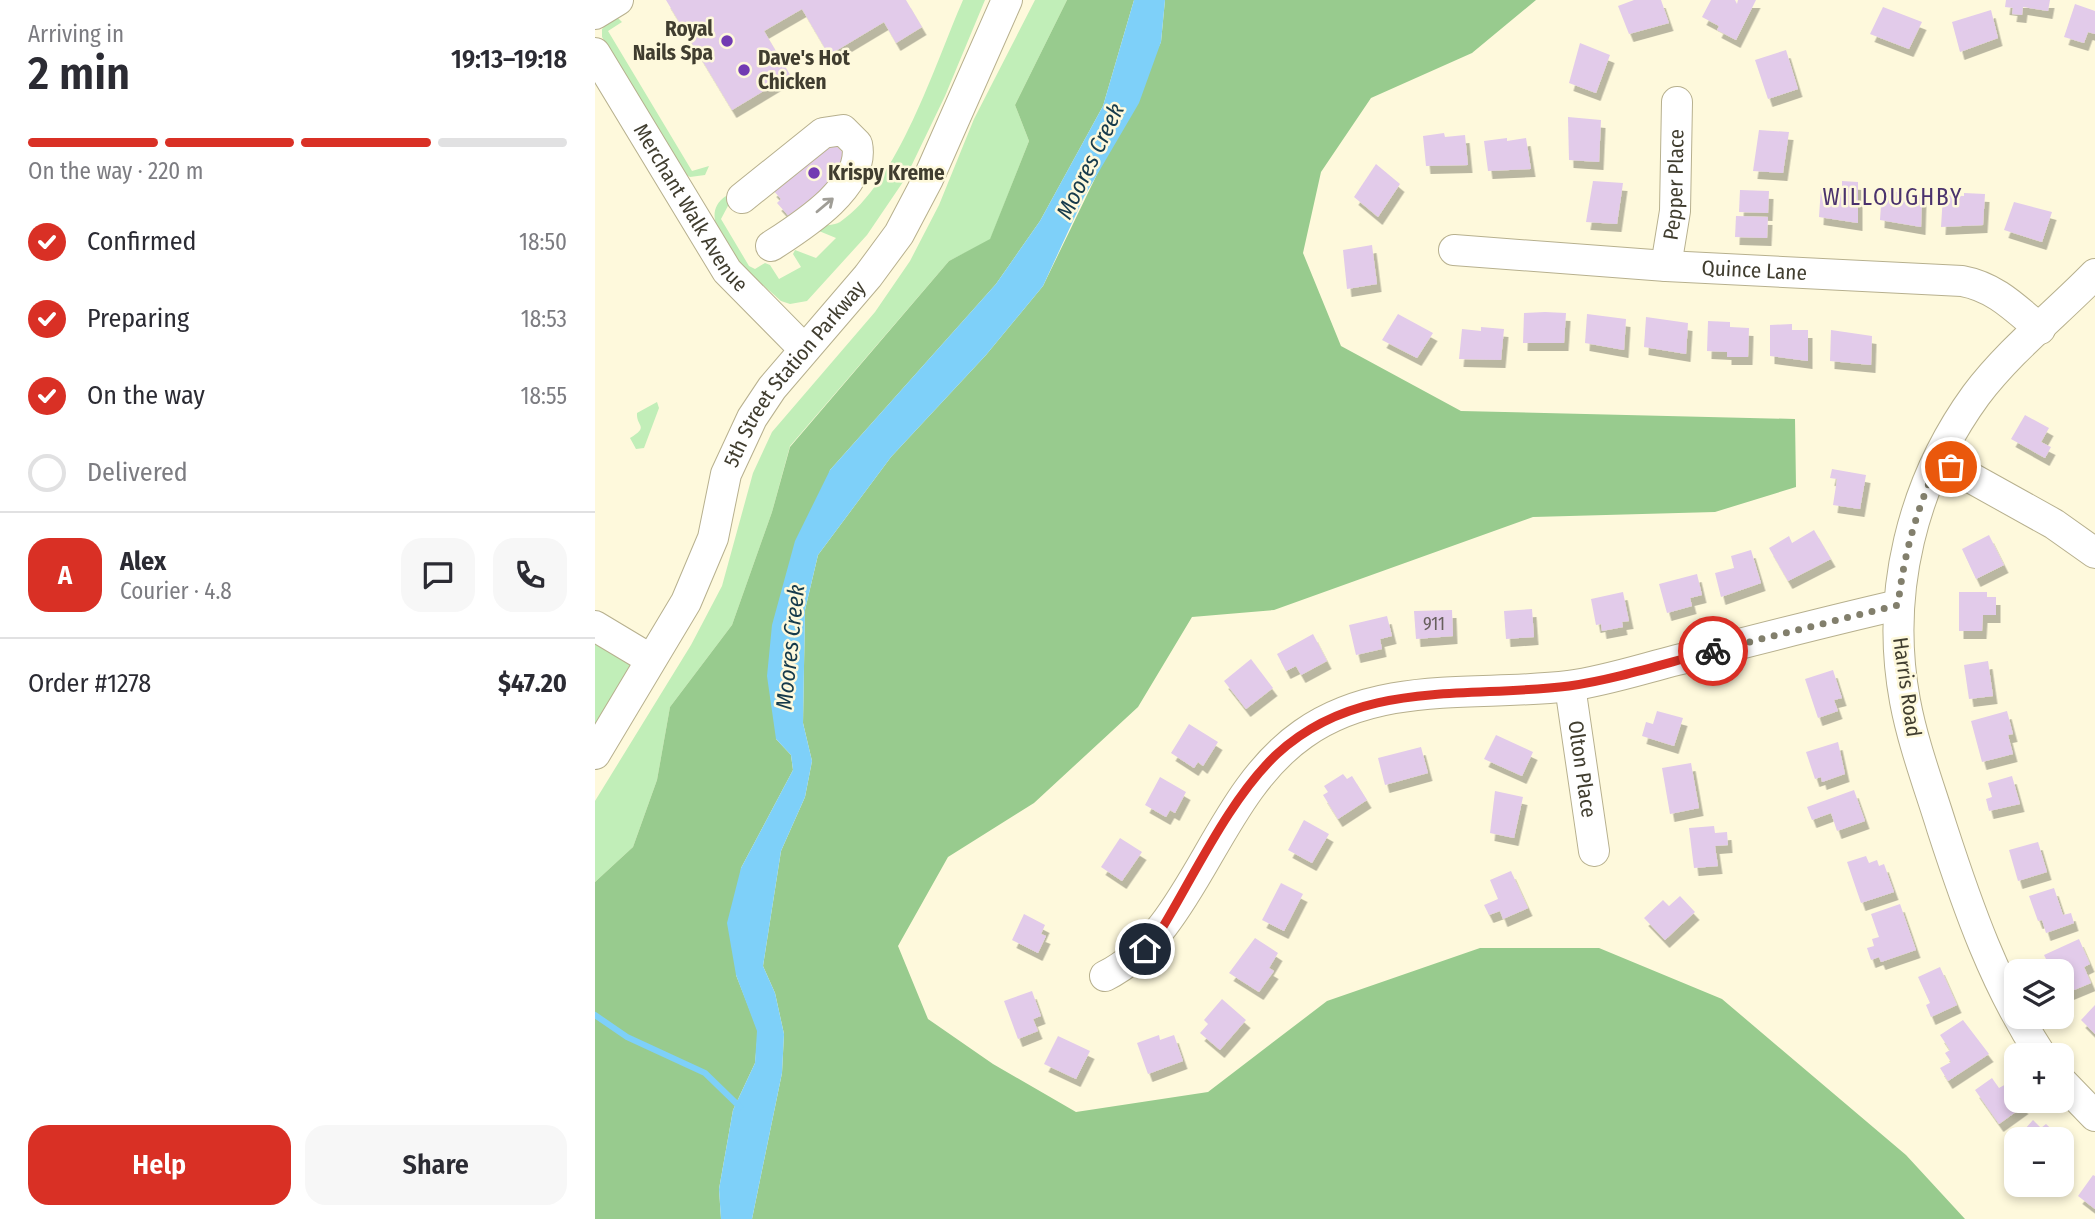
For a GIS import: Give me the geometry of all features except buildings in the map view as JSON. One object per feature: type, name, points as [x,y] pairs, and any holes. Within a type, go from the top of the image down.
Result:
[{"type":"street","points":[[595,14],[618,0]]},
{"type":"street","name":"5th Street Station Parkway","points":[[595,754],[686,602],[713,538],[726,474],[737,445],[772,388],[868,276],[899,234],[928,179],[1007,0]]},
{"type":"street","name":"Merchant Walk Avenue","points":[[595,52],[727,271],[804,349]]},
{"type":"street","name":"Pepper Place","points":[[1666,267],[1675,211],[1677,102]]},
{"type":"street","points":[[742,198],[823,133],[843,130],[857,144],[859,163],[852,178],[795,230],[771,246]]},
{"type":"street","name":"Quince Lane","points":[[1454,250],[1666,267],[1962,281],[1980,284],[1998,293],[2040,329]]},
{"type":"street","name":"Harris Road","points":[[2033,1043],[2017,1018],[1993,969],[1952,860],[1912,735],[1899,652],[1898,605],[1908,538],[1920,500],[1939,460],[1977,394],[2003,363],[2095,274]]},
{"type":"street","points":[[1939,460],[2054,524],[2095,552]]},
{"type":"street","points":[[1105,976],[1123,967],[1158,935],[1246,789],[1277,754],[1304,733],[1355,708],[1404,695],[1570,685],[1898,605]]},
{"type":"street","points":[[595,626],[650,659]]},
{"type":"street","name":"Olton Place","points":[[1570,685],[1594,851]]},
{"type":"street","points":[[2074,1094],[2095,1116]]},
{"type":"green space","points":[[963,0],[985,0],[945,96],[905,179],[867,235],[807,301],[790,304],[781,301],[731,252],[715,221],[716,207],[726,196],[730,202],[721,219],[749,266],[755,269],[765,263],[770,265],[779,279],[801,267],[793,254],[795,250],[816,258],[836,238],[819,231],[820,227],[840,222],[861,204],[880,180],[897,151],[927,88]]},
{"type":"green space","points":[[1035,0],[1067,0],[1015,105],[1029,141],[990,240],[949,261],[790,446],[772,512],[732,625],[670,707],[657,780],[633,847],[595,882],[595,801],[691,645],[722,586],[753,473],[772,432],[875,312],[910,261],[939,205],[974,119]]},
{"type":"green space","points":[[1067,0],[1134,0],[1103,106],[1040,221],[996,284],[830,470],[776,739],[791,755],[793,770],[741,868],[736,975],[758,1031],[755,1063],[733,1110],[719,1189],[721,1219],[595,1219],[595,882],[633,847],[657,780],[670,707],[732,625],[772,512],[790,447],[949,261],[990,239],[1029,141],[1015,105]]},
{"type":"green space","points":[[1165,0],[1536,0],[1472,53],[1371,98],[1321,172],[1303,253],[1341,346],[1461,411],[1795,419],[1796,487],[1715,512],[1533,517],[1274,610],[1192,617],[1138,707],[1034,803],[948,857],[898,946],[928,1019],[993,1064],[1076,1112],[1208,1092],[1327,1001],[1480,948],[1599,948],[1722,999],[1906,1155],[1965,1219],[752,1219],[782,1073],[784,1034],[775,993],[763,966],[781,851],[805,797],[812,761],[803,723],[805,610],[818,555],[891,457],[986,355],[1043,286],[1161,42]]},
{"type":"green space","points":[[616,16],[622,22],[608,31],[692,171],[709,166],[705,175],[690,177],[684,173],[602,37],[602,29]]},
{"type":"green space","points":[[657,402],[659,408],[644,448],[636,449],[630,438],[641,429],[637,413]]},
{"type":"green space","points":[[595,626],[650,659],[595,754]]},
{"type":"water","name":"Moores Creek","points":[[1134,0],[1165,0],[1161,42],[1139,103],[1084,197],[1043,286],[986,355],[891,457],[818,555],[805,610],[803,723],[812,761],[805,797],[781,851],[763,966],[775,993],[784,1034],[782,1073],[752,1219],[721,1219],[719,1189],[733,1110],[755,1063],[757,1031],[736,975],[727,923],[741,868],[793,770],[791,755],[776,739],[767,676],[772,625],[795,541],[830,470],[996,284],[1040,221],[1103,106]]},
{"type":"waterway","points":[[595,1015],[627,1037],[705,1073],[740,1107]]},
{"type":"way so far","points":[[1713,651],[1898,605],[1908,538],[1920,500],[1939,460],[1951,467]]},
{"type":"place","name":"Royal Nails Spa","points":[[727,41]]},
{"type":"place","name":"Dave's Hot Chicken","points":[[744,70]]},
{"type":"place","name":"Krispy Kreme","points":[[814,173]]},
{"type":"district","name":"WILLOUGHBY","points":[[1893,197]]},
{"type":"route","points":[[1145,949],[1158,935],[1254,778],[1277,754],[1304,733],[1333,716],[1371,702],[1404,695],[1570,685],[1713,651]]}]
